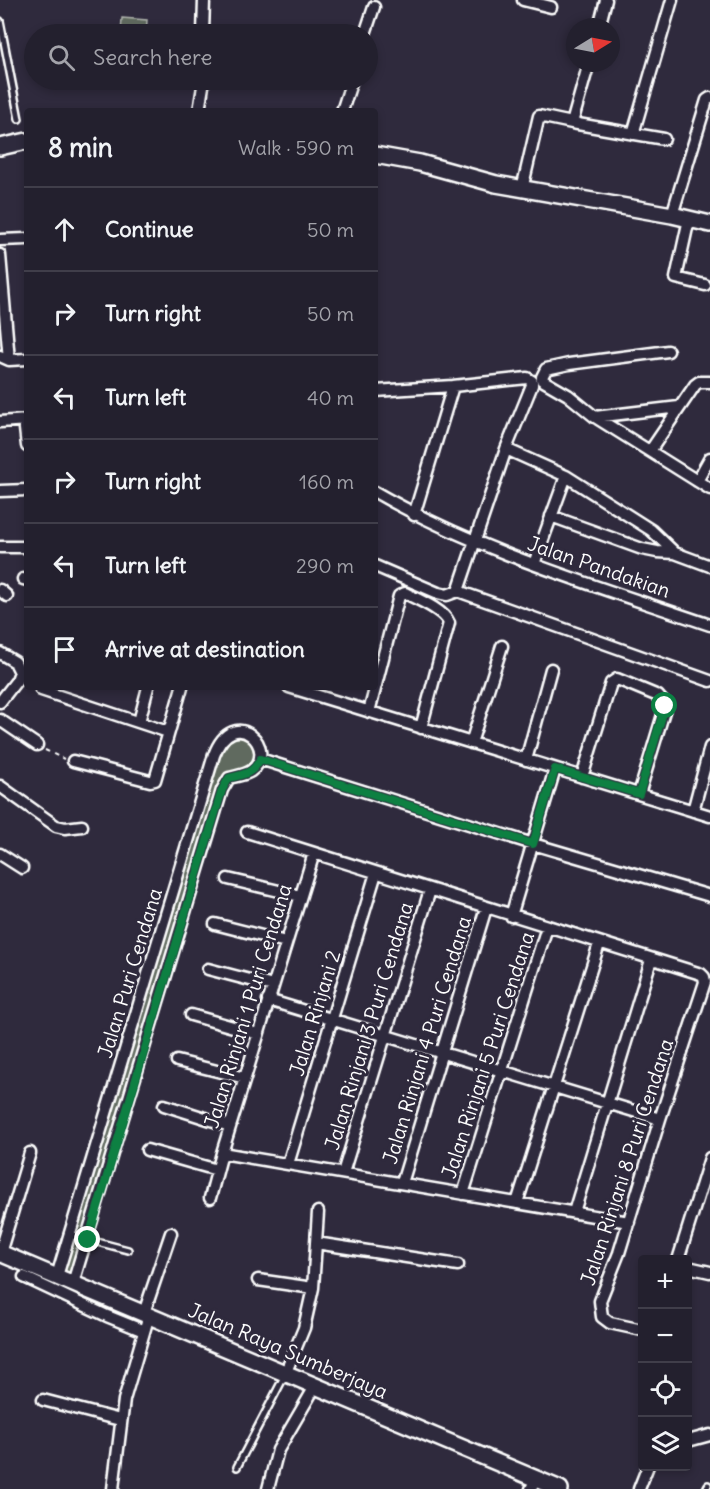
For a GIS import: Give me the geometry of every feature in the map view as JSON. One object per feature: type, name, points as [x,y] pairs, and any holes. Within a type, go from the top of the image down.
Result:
[{"type":"street","points":[[203,24],[204,0]]},
{"type":"street","points":[[523,0],[551,7]]},
{"type":"street","points":[[601,18],[606,0]]},
{"type":"street","points":[[633,134],[672,0]]},
{"type":"street","points":[[368,24],[374,7]]},
{"type":"street","points":[[572,123],[586,72]]},
{"type":"street","points":[[199,108],[200,90]]},
{"type":"street","points":[[343,108],[349,90]]},
{"type":"street","points":[[672,215],[707,100],[710,98]]},
{"type":"street","points":[[522,189],[539,116],[664,139]]},
{"type":"street","points":[[0,147],[24,142]]},
{"type":"street","points":[[378,156],[420,163],[496,184],[672,215],[710,224]]},
{"type":"street","points":[[689,219],[676,278],[705,285]]},
{"type":"street","points":[[0,240],[24,239]]},
{"type":"street","points":[[0,255],[5,358],[24,359]]},
{"type":"street","points":[[668,351],[569,364],[544,371],[542,380],[568,395],[595,417],[710,489]]},
{"type":"street","points":[[378,391],[530,379],[532,385],[506,449],[458,591],[453,594],[438,593],[378,567]]},
{"type":"street","points":[[650,452],[697,383],[710,382]]},
{"type":"street","points":[[414,515],[453,386]]},
{"type":"street","points":[[595,417],[679,407]]},
{"type":"street","points":[[0,422],[24,420]]},
{"type":"street","points":[[506,449],[566,476],[651,530],[675,553]]},
{"type":"street","points":[[697,481],[710,458]]},
{"type":"street","points":[[534,564],[566,476]]},
{"type":"street","points":[[0,491],[24,490]]},
{"type":"street","name":"Jalan Pandakian","points":[[378,494],[414,515],[534,564],[710,625]]},
{"type":"street","points":[[551,516],[642,549],[675,553],[710,566]]},
{"type":"street","points":[[0,547],[24,548]]},
{"type":"street","points":[[458,591],[710,681]]},
{"type":"street","points":[[378,678],[400,594],[405,593],[427,604],[448,619],[450,626],[421,728]]},
{"type":"street","points":[[471,743],[502,646]]},
{"type":"street","points":[[0,702],[17,680],[20,672],[18,666],[4,655]]},
{"type":"street","points":[[526,760],[551,669]]},
{"type":"street","points":[[582,777],[612,681],[617,679],[660,698],[665,706],[639,794]]},
{"type":"street","points":[[41,690],[168,732]]},
{"type":"street","points":[[139,722],[147,690]]},
{"type":"street","points":[[73,761],[152,781],[156,777],[181,690]]},
{"type":"street","points":[[369,712],[375,690]]},
{"type":"street","points":[[319,692],[369,712],[710,816]]},
{"type":"street","points":[[0,720],[37,745]]},
{"type":"street","name":"Jalan Puri Cendana","points":[[57,1276],[217,746],[223,736],[235,730],[247,732],[257,740],[260,746],[260,759],[248,773],[229,778],[222,790],[88,1240],[73,1283]]},
{"type":"street","points":[[693,811],[710,747]]},
{"type":"street","points":[[260,759],[533,844],[710,896]]},
{"type":"street","points":[[511,916],[555,769]]},
{"type":"street","points":[[0,786],[56,826],[65,828],[82,826]]},
{"type":"street","points":[[248,832],[651,960],[574,1212]]},
{"type":"street","name":"Jalan Rinjani 1 Puri Cendana","points":[[210,1198],[244,1078],[314,853]]},
{"type":"street","points":[[0,854],[22,868]]},
{"type":"street","name":"Jalan Rinjani 2","points":[[288,1164],[376,873]]},
{"type":"street","points":[[228,879],[300,896]]},
{"type":"street","name":"Jalan Rinjani 3 Puri Cendana","points":[[343,1173],[430,890]]},
{"type":"street","name":"Jalan Rinjani 4 Puri Cendana","points":[[402,1184],[486,908]]},
{"type":"street","points":[[214,924],[286,942]]},
{"type":"street","name":"Jalan Rinjani 5 Puri Cendana","points":[[463,1194],[547,927]]},
{"type":"street","points":[[517,1203],[599,944]]},
{"type":"street","name":"Jalan Rinjani 8 Puri Cendana","points":[[638,1329],[610,1323],[602,1317],[600,1301],[629,1222],[705,982],[704,977],[651,960]]},
{"type":"street","points":[[208,969],[273,986]]},
{"type":"street","points":[[268,1000],[660,1119]]},
{"type":"street","points":[[190,1015],[258,1034]]},
{"type":"street","points":[[131,1032],[148,1037]]},
{"type":"street","points":[[177,1061],[244,1078]]},
{"type":"street","points":[[164,1105],[230,1126]]},
{"type":"street","points":[[147,1150],[217,1170]]},
{"type":"street","points":[[0,1253],[30,1153]]},
{"type":"street","points":[[222,1153],[629,1222]]},
{"type":"street","points":[[680,1255],[710,1158]]},
{"type":"street","points":[[90,1161],[109,1167]]},
{"type":"street","points":[[285,1374],[304,1328],[312,1288],[318,1212]]},
{"type":"street","points":[[113,1489],[120,1420],[127,1389],[171,1233]]},
{"type":"street","points":[[316,1243],[458,1265]]},
{"type":"street","name":"Jalan Raya Sumberjaya","points":[[0,1253],[316,1385],[533,1484],[560,1489]]},
{"type":"street","points":[[692,1268],[710,1272]]},
{"type":"street","points":[[24,1277],[144,1331]]},
{"type":"street","points":[[258,1280],[312,1288]]},
{"type":"street","points":[[268,1489],[278,1450],[316,1385]]},
{"type":"street","points":[[43,1400],[120,1420]]},
{"type":"street","points":[[692,1440],[710,1435]]},
{"type":"street","points":[[639,1489],[646,1471]]},
{"type":"lane","points":[[0,21],[19,119]]},
{"type":"lane","points":[[70,1235],[128,1250]]},
{"type":"lane","points":[[237,1467],[285,1374]]},
{"type":"path","points":[[37,745],[48,752],[73,761]]},
{"type":"green space","points":[[122,18],[147,20],[147,24],[122,24]]},
{"type":"green space","points":[[223,736],[252,736],[257,764],[229,778],[73,1283],[57,1276]]},
{"type":"route","points":[[88,1240],[222,790],[229,778],[253,770],[260,759],[533,844],[555,769],[639,794],[665,706]]}]
